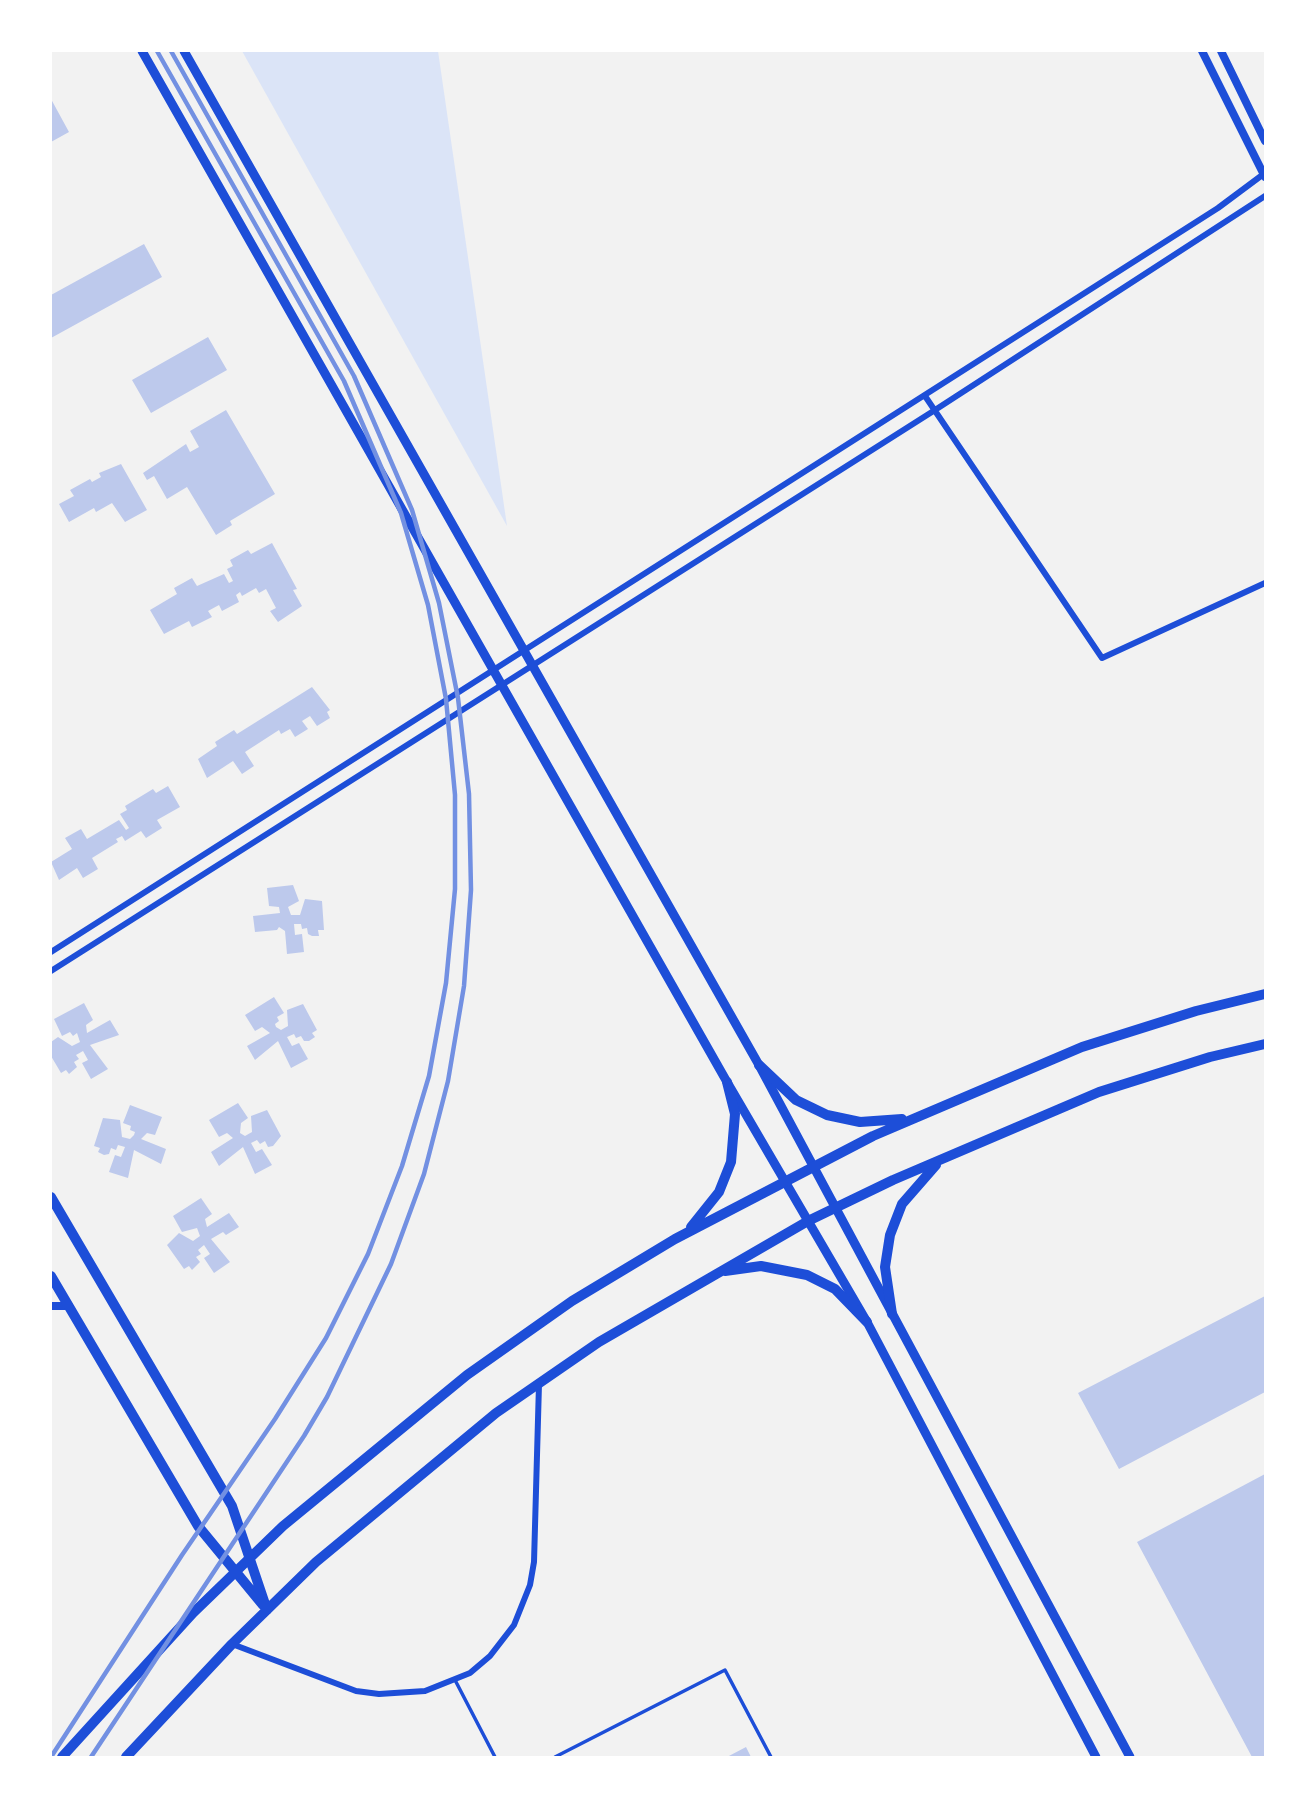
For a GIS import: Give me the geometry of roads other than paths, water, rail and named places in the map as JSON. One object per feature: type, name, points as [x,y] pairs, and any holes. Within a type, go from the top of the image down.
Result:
[{"type":"main road","points":[[142,51],[727,1082],[867,1322],[1096,1757]]},
{"type":"main road","points":[[184,51],[759,1065],[1130,1757]]},
{"type":"main road","points":[[62,1757],[132,1678],[250,1558],[360,1461],[467,1375],[572,1301],[675,1239],[928,1112],[1083,1047],[1196,1011],[1265,994]]},
{"type":"main road","points":[[126,1757],[232,1644],[316,1562],[402,1489],[539,1384],[599,1342],[699,1281],[808,1221],[950,1155],[1099,1092],[1210,1057],[1265,1044]]},
{"type":"main road","points":[[759,1065],[796,1100],[827,1115],[878,1122],[928,1112]]},
{"type":"main road","points":[[675,1239],[710,1206],[731,1162],[735,1122],[727,1082]]},
{"type":"main road","points":[[892,1314],[885,1267],[895,1220],[923,1177],[950,1155]]},
{"type":"main road","points":[[51,1197],[232,1506],[267,1610]]},
{"type":"main road","points":[[699,1281],[745,1267],[792,1270],[835,1289],[867,1322]]},
{"type":"main road","points":[[52,1282],[69,1306],[198,1526],[267,1610]]},
{"type":"street","points":[[51,952],[926,396],[1265,175],[1202,51]]},
{"type":"street","points":[[1221,51],[1265,141]]},
{"type":"street","points":[[51,971],[935,410],[1265,196]]},
{"type":"street","points":[[926,396],[1102,658],[1265,583]]},
{"type":"street","points":[[51,1306],[69,1306]]},
{"type":"street","points":[[232,1644],[356,1691],[403,1695],[425,1691],[455,1680],[490,1656],[514,1625],[530,1585],[534,1562],[539,1384]]},
{"type":"lane","points":[[555,1757],[725,1670],[771,1757]]},
{"type":"lane","points":[[455,1680],[495,1757]]},
{"type":"railway","points":[[51,1757],[182,1555],[275,1419],[326,1338],[368,1254],[402,1166],[429,1076],[446,983],[455,889],[455,795],[446,699],[428,605],[401,513],[344,381],[157,51]]},
{"type":"railway","points":[[91,1757],[304,1436],[327,1397],[391,1264],[424,1174],[448,1081],[464,986],[471,890],[469,794],[458,698],[439,603],[412,510],[354,376],[171,51]]}]
